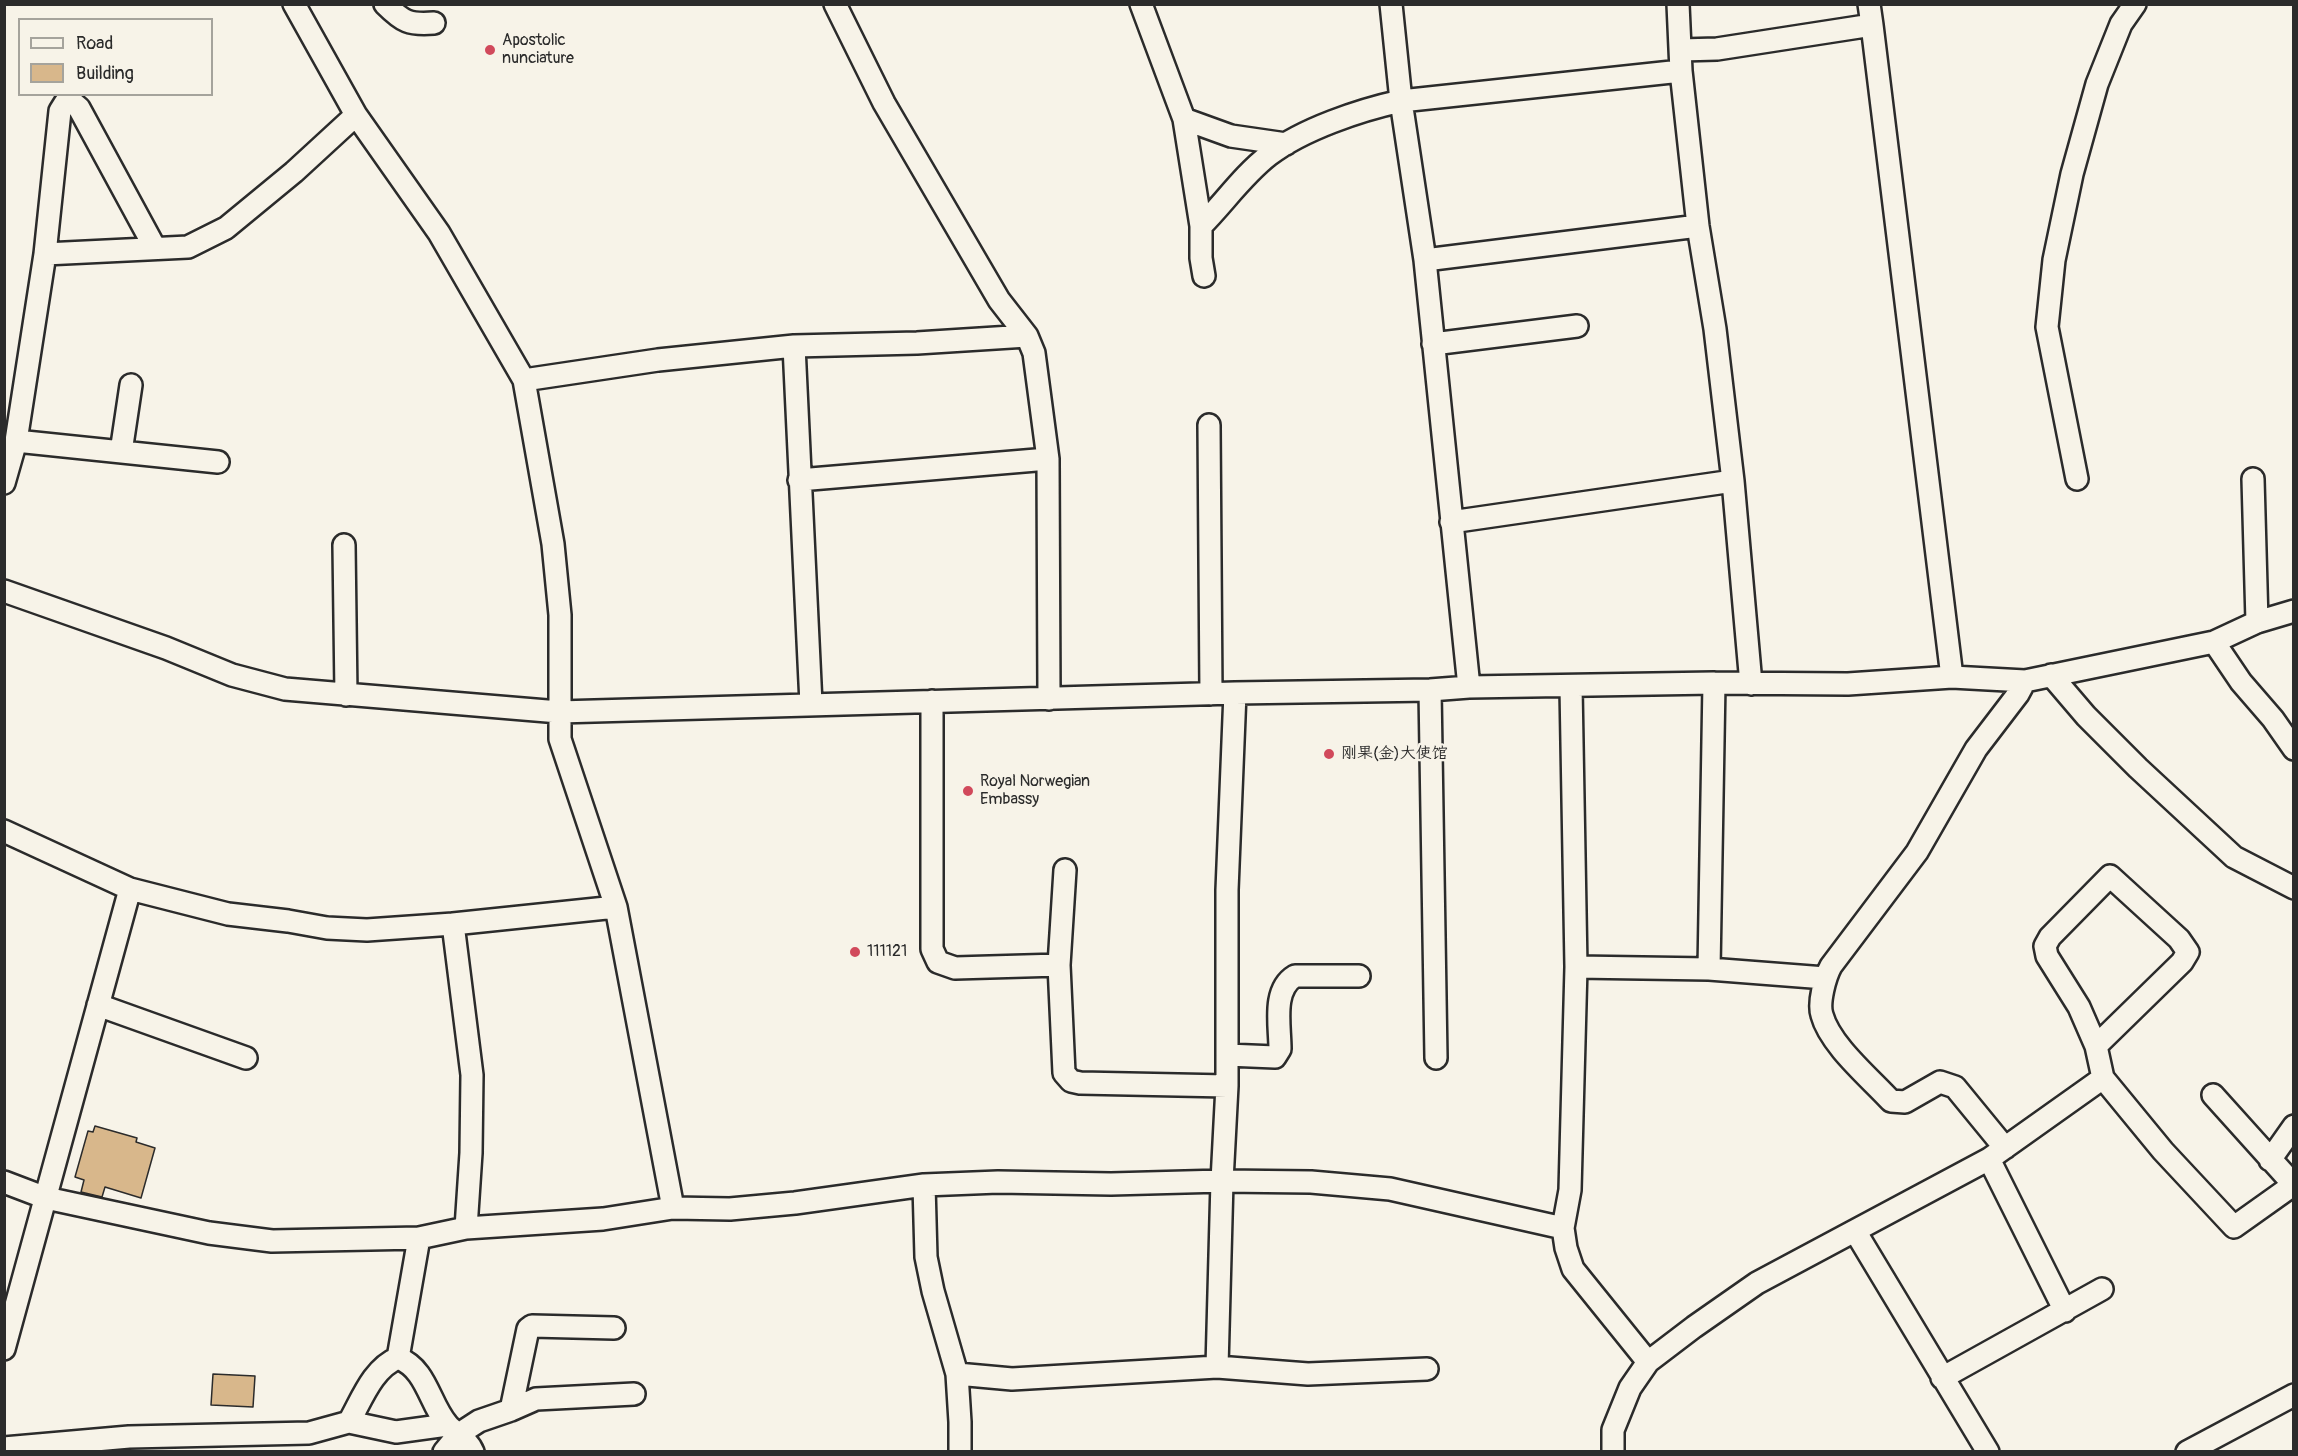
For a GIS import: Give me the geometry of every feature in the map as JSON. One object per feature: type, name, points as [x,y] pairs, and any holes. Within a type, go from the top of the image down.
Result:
[{"type":"street","points":[[294,4],[356,115],[439,233],[524,380],[553,544],[560,615],[560,739],[616,907],[673,1208]]},
{"type":"street","points":[[385,4],[401,20],[416,25],[434,23]]},
{"type":"street","points":[[835,4],[884,103],[999,300],[1027,336],[1034,353],[1040,384],[1048,459],[1049,699]]},
{"type":"street","points":[[1142,4],[1184,119],[1201,226],[1201,258],[1204,276]]},
{"type":"street","points":[[1391,4],[1401,100],[1425,260],[1469,687]]},
{"type":"street","points":[[1678,4],[1681,61],[1698,226],[1715,328],[1733,481],[1751,684]]},
{"type":"street","points":[[2077,479],[2048,327],[2054,260],[2072,174],[2097,84],[2121,24],[2135,4]]},
{"type":"street","points":[[1201,226],[1255,167],[1286,144],[1361,110],[1401,100],[1681,61],[1717,49],[1871,15],[1952,677]]},
{"type":"street","points":[[4,483],[16,441],[45,254],[60,111],[65,103],[72,102],[79,108],[155,248]]},
{"type":"street","points":[[45,254],[188,247],[226,228],[294,172],[356,115]]},
{"type":"street","points":[[1184,119],[1231,136],[1286,144]]},
{"type":"street","points":[[1425,260],[1698,226]]},
{"type":"street","points":[[1433,344],[1577,326]]},
{"type":"street","points":[[524,380],[658,360],[794,346],[917,343],[1027,336]]},
{"type":"street","points":[[794,346],[811,704]]},
{"type":"street","points":[[121,452],[131,385]]},
{"type":"street","points":[[1209,425],[1211,694]]},
{"type":"street","points":[[16,441],[218,462]]},
{"type":"street","points":[[799,480],[1048,459]]},
{"type":"street","points":[[2253,479],[2257,622]]},
{"type":"street","points":[[1451,522],[1733,481]]},
{"type":"street","points":[[344,545],[346,695]]},
{"type":"street","points":[[4,591],[166,648],[232,675],[285,689],[559,712],[1235,693],[1430,690],[1469,687],[1848,684],[1952,677],[2025,681],[2214,642],[2257,622],[2294,611]]},
{"type":"street","points":[[2214,642],[2241,682],[2273,719],[2294,749]]},
{"type":"street","points":[[2051,675],[2086,716],[2138,768],[2234,857],[2294,888]]},
{"type":"street","points":[[2025,681],[2018,694],[1976,749],[1917,852],[1831,966],[1825,978],[1821,1013],[1830,1036],[1891,1101],[1905,1102],[1940,1082],[1955,1087],[1997,1153],[2065,1311]]},
{"type":"street","points":[[1709,969],[1714,684]]},
{"type":"street","points":[[1571,687],[1576,967],[1570,1190],[1563,1228],[1566,1248],[1573,1269],[1648,1362]]},
{"type":"street","points":[[1430,690],[1436,1058]]},
{"type":"street","points":[[1217,1367],[1227,1086],[1227,890],[1235,693]]},
{"type":"street","points":[[932,701],[932,949],[938,962],[955,968],[1059,965]]},
{"type":"street","points":[[4,831],[130,889],[228,914],[327,928],[367,930],[453,924],[616,907]]},
{"type":"street","points":[[1065,870],[1059,965],[1064,1073],[1071,1082],[1227,1086]]},
{"type":"street","points":[[2096,1046],[2182,962],[2188,951],[2179,939],[2110,876],[2050,937],[2045,946],[2047,956],[2079,1007],[2096,1046],[2103,1078],[2163,1151],[2234,1227],[2294,1185],[2213,1095]]},
{"type":"street","points":[[4,1349],[130,889]]},
{"type":"street","points":[[453,924],[472,1075],[471,1153],[466,1228]]},
{"type":"street","points":[[1576,967],[1709,969],[1825,978]]},
{"type":"street","points":[[1227,1055],[1275,1058],[1278,1055],[1280,996],[1287,981],[1295,976],[1359,976]]},
{"type":"street","points":[[98,1005],[246,1058]]},
{"type":"street","points":[[1613,1452],[1612,1430],[1630,1388],[1648,1362],[1757,1283],[1997,1153],[2103,1078]]},
{"type":"street","points":[[2270,1160],[2294,1126]]},
{"type":"street","points":[[4,1182],[46,1198],[209,1233],[272,1241],[419,1238],[466,1228],[603,1219],[673,1208],[730,1209],[795,1203],[924,1185],[998,1182],[1111,1184],[1222,1181],[1311,1182],[1390,1189],[1563,1228]]},
{"type":"street","points":[[924,1185],[926,1257],[933,1291],[957,1374],[960,1452]]},
{"type":"street","points":[[1855,1231],[1988,1452]]},
{"type":"street","points":[[398,1358],[419,1238]]},
{"type":"street","points":[[1942,1378],[2102,1289]]},
{"type":"street","points":[[511,1410],[528,1329],[532,1326],[614,1328]]},
{"type":"street","points":[[349,1422],[380,1369],[388,1362],[398,1358],[417,1369],[453,1429],[473,1452]]},
{"type":"street","points":[[957,1374],[1012,1379],[1217,1367],[1308,1374],[1427,1369]]},
{"type":"street","points":[[4,1448],[129,1437],[309,1433],[349,1422],[396,1432],[453,1429],[511,1410],[536,1399],[634,1394]]},
{"type":"street","points":[[2195,1450],[2294,1395]]},
{"type":"street","points":[[444,1452],[453,1429]]},
{"type":"building","points":[[95,1126],[137,1138],[136,1142],[155,1148],[141,1198],[105,1187],[102,1197],[81,1192],[84,1180],[75,1177],[88,1131],[93,1132]]},
{"type":"building","points":[[213,1374],[255,1376],[253,1407],[211,1405]]},
{"type":"place","name":"Apostolic nunciature","points":[[490,50]]},
{"type":"place","name":"刚果(金)大使馆","points":[[1329,754]]},
{"type":"place","name":"Royal Norwegian Embassy","points":[[968,791]]},
{"type":"place","name":"111121","points":[[855,952]]}]
